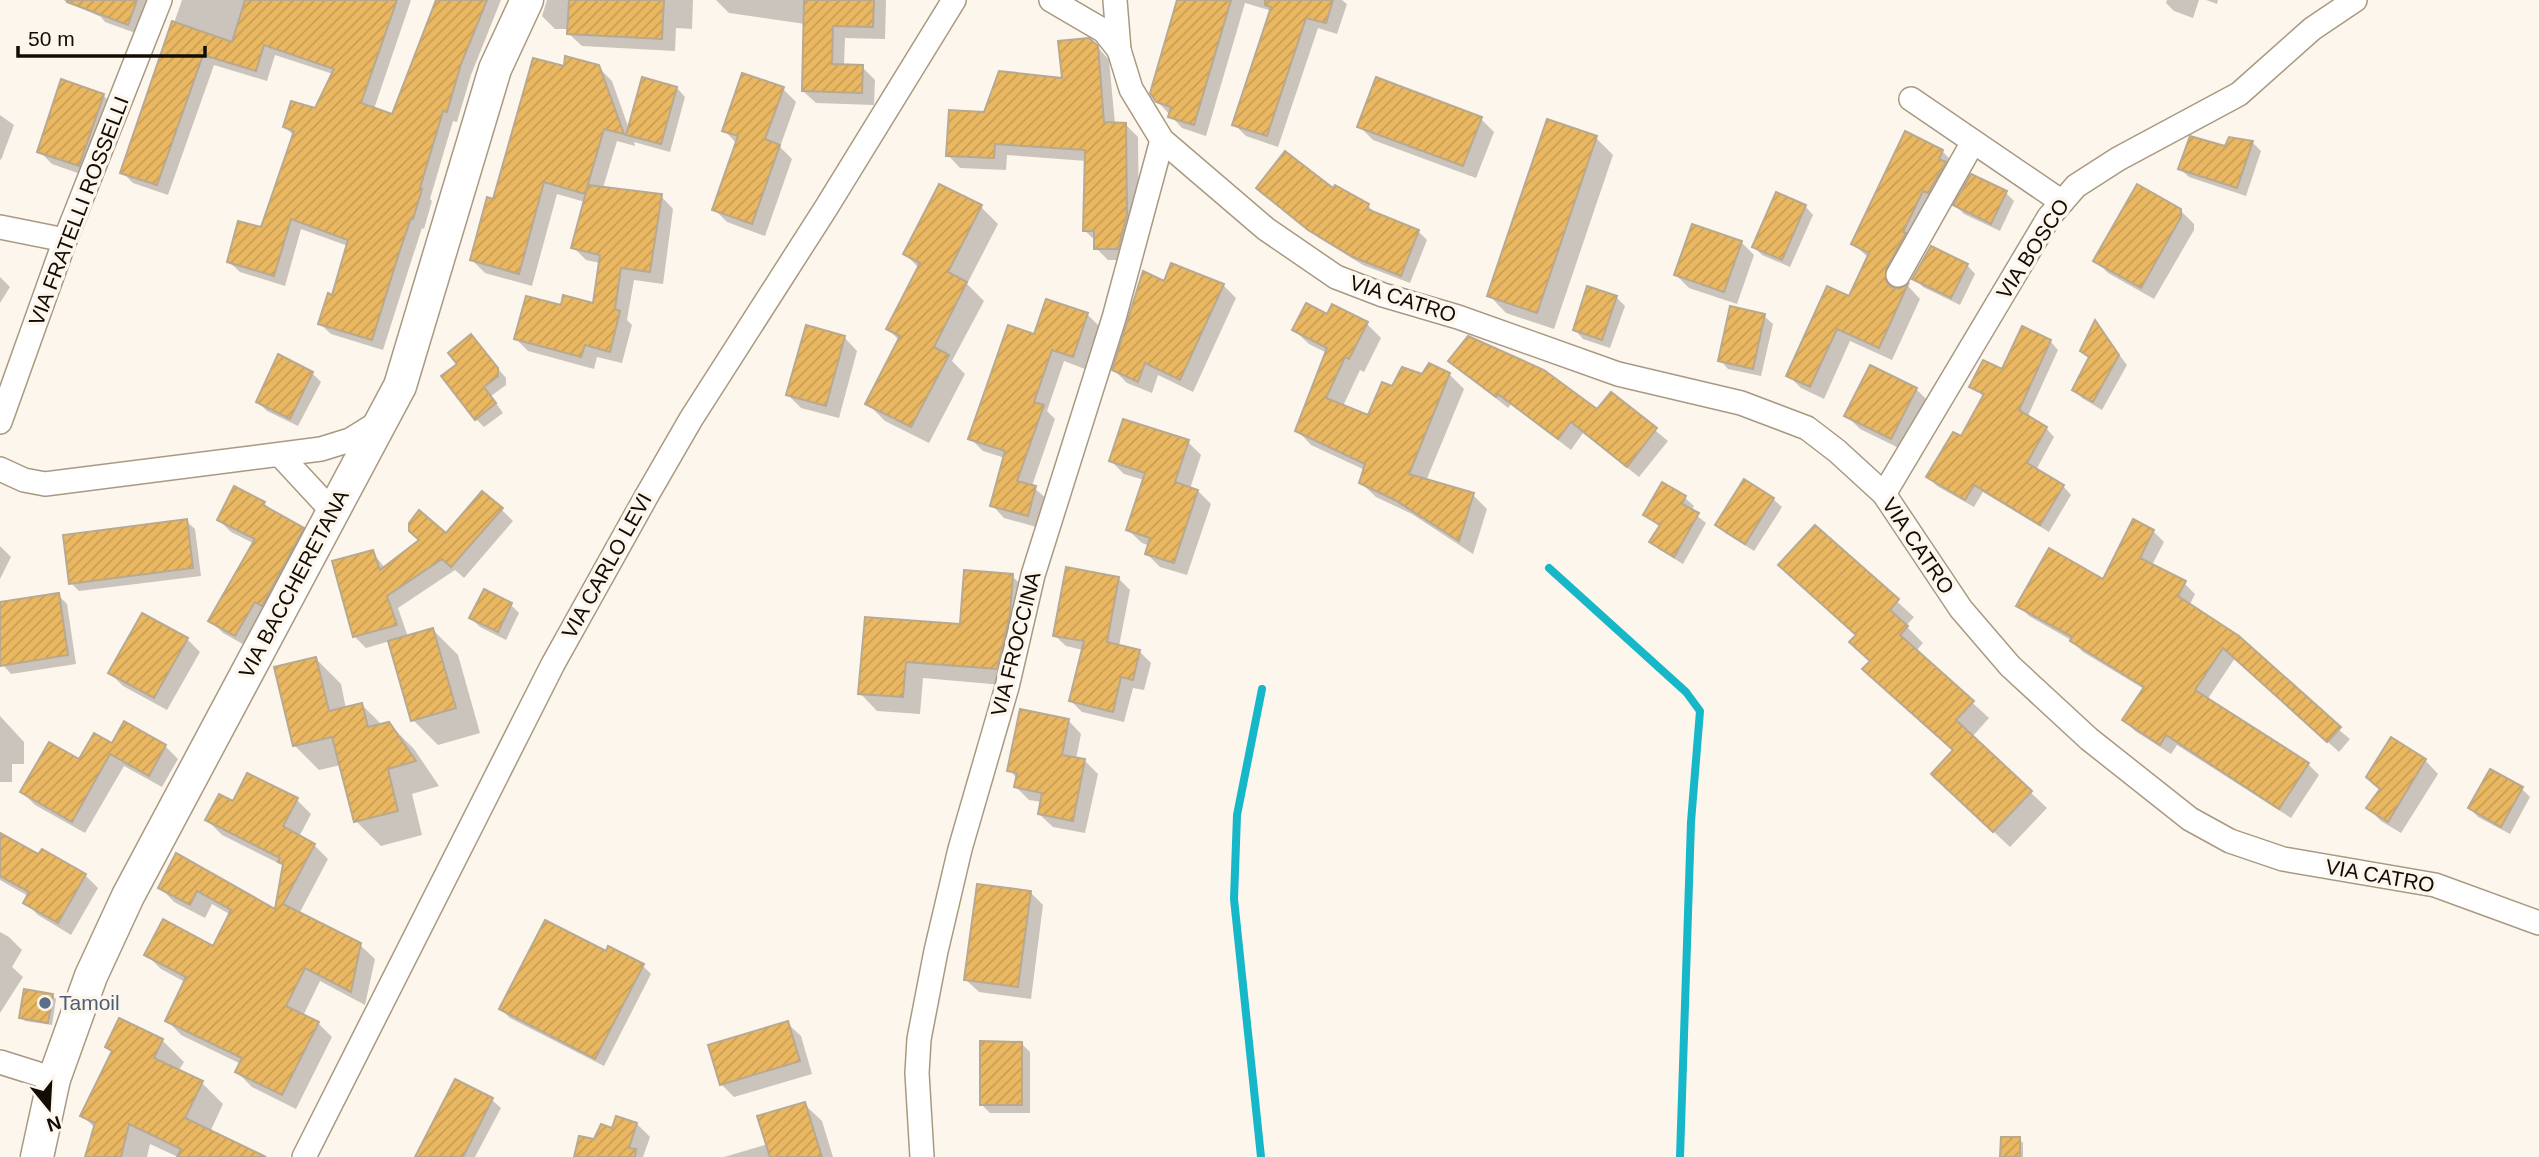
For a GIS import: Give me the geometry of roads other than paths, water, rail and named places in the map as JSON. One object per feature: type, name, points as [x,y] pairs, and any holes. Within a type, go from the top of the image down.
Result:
[{"type":"street","name":"VIA FRATELLI ROSSELLI","points":[[0,422],[65,240],[160,0]]},
{"type":"street","name":"VIA BACCHERETANA","points":[[37,1157],[54,1079],[92,976],[128,896],[400,386],[495,69],[527,0]]},
{"type":"street","name":"VIA CARLO LEVI","points":[[304,1157],[553,664],[646,497],[691,419],[826,208],[954,0]]},
{"type":"street","points":[[1051,0],[1104,31],[1119,50]]},
{"type":"street","name":"VIA CATRO","points":[[1115,0],[1119,50],[1131,89],[1162,140],[1266,229],[1335,277],[1618,374],[1741,403],[1807,428],[1837,450],[1884,495],[1961,609],[2010,666],[2089,739],[2190,820],[2230,841],[2283,859],[2435,885],[2539,923]]},
{"type":"street","name":"VIA BOSCO","points":[[1884,495],[2049,217],[2076,186],[2118,159],[2239,94],[2312,29],[2355,0]]},
{"type":"street","points":[[1911,99],[2062,202]]},
{"type":"street","name":"VIA FROCCINA","points":[[922,1157],[917,1073],[919,1039],[928,983],[960,849],[1007,687],[1033,575],[1114,318],[1162,140]]},
{"type":"street","points":[[1898,275],[1973,142]]},
{"type":"street","points":[[0,227],[65,240]]},
{"type":"street","points":[[0,469],[24,480],[46,484],[281,456],[321,449],[350,440],[382,420]]},
{"type":"street","points":[[281,456],[333,512]]},
{"type":"street","points":[[0,1062],[54,1079]]},
{"type":"waterway","points":[[1549,568],[1686,692],[1700,711],[1691,822],[1680,1157]]},
{"type":"waterway","points":[[1261,1157],[1234,899],[1237,815],[1262,689]]},
{"type":"place","name":"Tamoil","points":[[45,1003]]}]
